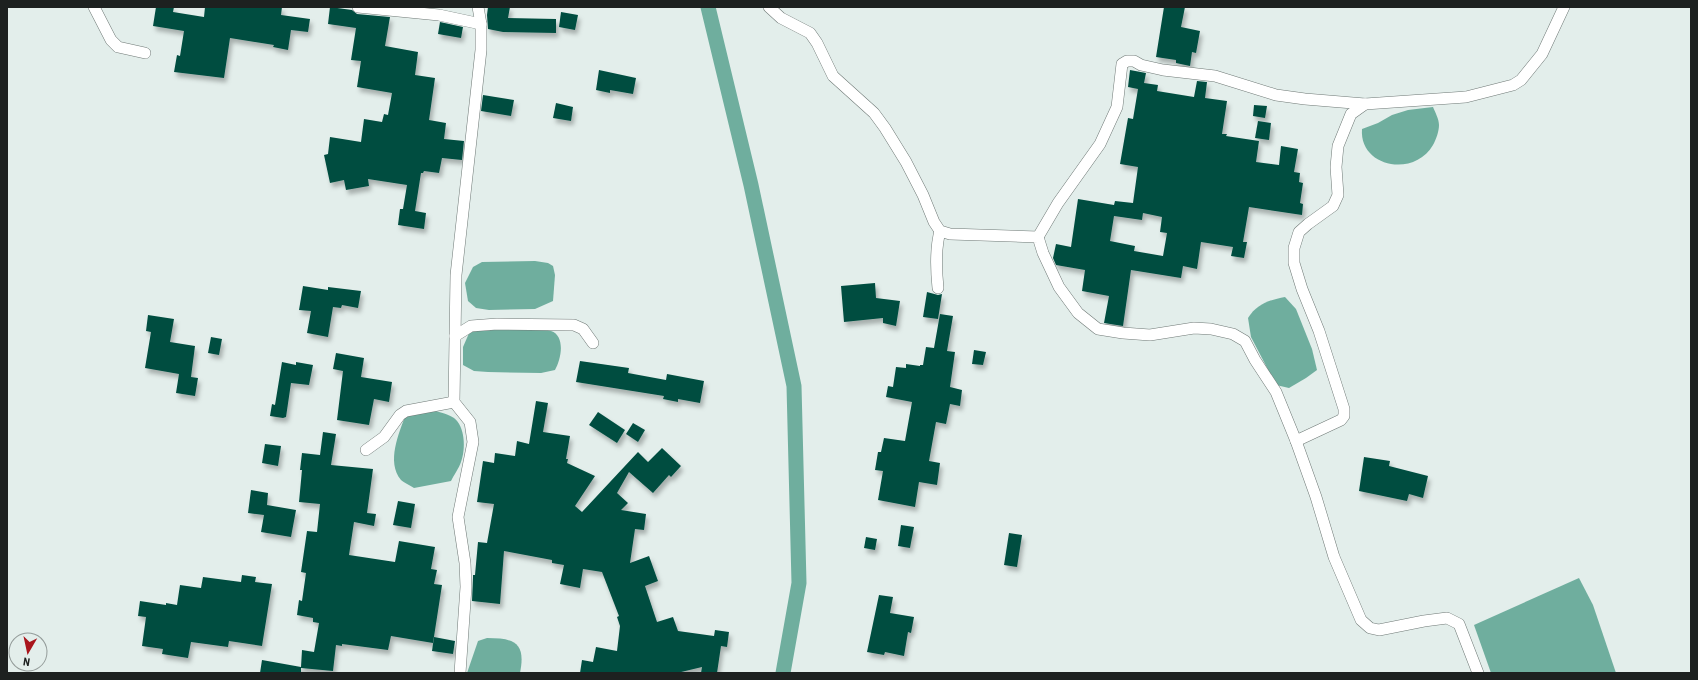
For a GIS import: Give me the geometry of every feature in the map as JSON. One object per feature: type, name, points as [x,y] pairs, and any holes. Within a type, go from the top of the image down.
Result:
[{"type":"street","points":[[94,7],[112,40],[118,47],[145,53]]},
{"type":"street","points":[[358,7],[439,15],[481,24]]},
{"type":"street","points":[[460,673],[466,587],[465,563],[458,517],[473,442],[470,422],[454,402],[454,336],[456,275],[481,50],[481,24],[478,7]]},
{"type":"street","points":[[768,7],[781,18],[810,33],[818,43],[833,76],[874,114],[885,128],[906,162],[923,195],[934,222],[940,231],[950,234],[1038,237]]},
{"type":"street","points":[[1478,673],[1458,624],[1447,618],[1424,620],[1379,630],[1370,628],[1361,620],[1334,556],[1316,497],[1296,441],[1276,392],[1255,360],[1245,341],[1233,334],[1211,328],[1194,328],[1150,335],[1098,329],[1078,313],[1058,287],[1043,253],[1038,237],[1058,202],[1100,144],[1118,107],[1122,64],[1127,61],[1134,61],[1141,65],[1162,70],[1214,76],[1276,95],[1305,99],[1365,104],[1466,97],[1513,85],[1521,80],[1542,54],[1564,7]]},
{"type":"street","points":[[1296,441],[1341,420],[1344,416],[1344,409],[1320,331],[1302,289],[1294,263],[1294,248],[1299,232],[1333,206],[1338,195],[1336,167],[1338,146],[1351,114],[1365,104]]},
{"type":"street","points":[[938,288],[936,265],[937,241],[940,231]]},
{"type":"street","points":[[454,336],[471,326],[497,324],[574,326],[583,328],[592,343]]},
{"type":"street","points":[[366,450],[384,437],[400,415],[406,410],[454,402]]},
{"type":"shaded area","points":[[1433,107],[1439,125],[1436,138],[1433,145],[1424,155],[1413,162],[1389,164],[1378,159],[1369,152],[1363,142],[1362,129],[1378,123],[1392,115],[1408,110]]},
{"type":"shaded area","points":[[535,261],[548,263],[553,266],[555,275],[553,301],[535,309],[489,310],[476,308],[468,301],[465,283],[473,267],[482,262]]},
{"type":"shaded area","points":[[1285,297],[1296,309],[1312,349],[1317,370],[1289,388],[1276,385],[1251,337],[1248,318],[1255,309],[1264,303]]},
{"type":"shaded area","points":[[535,328],[551,331],[559,338],[561,349],[555,370],[541,373],[488,372],[474,371],[463,365],[463,347],[470,331]]},
{"type":"shaded area","points":[[427,409],[441,412],[454,418],[458,422],[464,438],[464,451],[459,467],[451,481],[414,488],[401,480],[397,473],[394,465],[395,447],[406,414]]},
{"type":"shaded area","points":[[1579,578],[1593,605],[1616,673],[1491,673],[1474,625]]},
{"type":"shaded area","points":[[487,638],[505,639],[516,644],[520,649],[521,655],[520,673],[467,673],[478,641]]},
{"type":"building","points":[[156,7],[174,7],[173,12],[204,17],[205,7],[282,7],[281,15],[310,19],[308,32],[291,30],[288,50],[273,47],[274,45],[230,38],[224,78],[174,72],[177,55],[180,56],[184,31],[153,26]]},
{"type":"building","points":[[330,7],[352,10],[357,14],[390,17],[385,46],[418,52],[415,75],[435,78],[429,120],[446,123],[444,139],[464,141],[462,160],[442,158],[439,173],[424,171],[421,173],[415,211],[426,213],[424,229],[398,225],[400,209],[403,209],[407,185],[368,179],[369,186],[346,190],[344,180],[330,183],[324,155],[328,154],[330,137],[361,142],[364,119],[382,122],[384,114],[388,115],[392,93],[357,87],[361,61],[351,60],[356,28],[328,24]]},
{"type":"building","points":[[488,7],[510,7],[508,18],[556,19],[556,33],[503,32],[488,29]]},
{"type":"building","points":[[1164,7],[1185,7],[1181,27],[1200,31],[1196,53],[1192,52],[1190,66],[1176,63],[1176,60],[1156,57]]},
{"type":"building","points":[[561,12],[578,15],[575,30],[559,27]]},
{"type":"building","points":[[440,22],[463,27],[461,38],[438,34]]},
{"type":"building","points":[[599,70],[636,78],[633,94],[610,90],[610,93],[596,90]]},
{"type":"building","points":[[1130,70],[1146,73],[1144,83],[1158,85],[1157,91],[1194,97],[1197,81],[1207,82],[1205,98],[1227,101],[1222,134],[1227,134],[1226,136],[1259,141],[1256,162],[1279,165],[1281,146],[1298,149],[1294,172],[1300,173],[1299,182],[1303,183],[1300,203],[1303,204],[1302,215],[1249,207],[1243,242],[1247,242],[1244,258],[1231,256],[1233,247],[1201,242],[1197,269],[1183,266],[1181,278],[1131,270],[1123,326],[1104,323],[1109,296],[1082,291],[1085,270],[1056,265],[1053,258],[1056,244],[1071,247],[1078,199],[1114,205],[1115,201],[1133,203],[1138,167],[1120,164],[1128,118],[1133,119],[1138,89],[1128,87]],"holes":[[[1143,213],[1162,217],[1160,232],[1167,233],[1163,256],[1134,251],[1135,246],[1110,241],[1114,216],[1142,220]]]},
{"type":"building","points":[[483,95],[514,100],[511,116],[481,111]]},
{"type":"building","points":[[556,103],[573,107],[571,121],[553,118]]},
{"type":"building","points":[[1254,105],[1267,106],[1265,118],[1253,116]]},
{"type":"building","points":[[1258,121],[1271,123],[1269,140],[1255,138]]},
{"type":"building","points":[[875,283],[876,298],[900,301],[896,326],[883,323],[883,318],[844,322],[841,286]]},
{"type":"building","points":[[303,286],[328,290],[328,287],[361,291],[358,308],[342,305],[341,308],[333,307],[328,337],[307,333],[311,311],[299,310]]},
{"type":"building","points":[[927,292],[938,295],[942,294],[938,319],[923,317]]},
{"type":"building","points":[[940,314],[953,316],[947,351],[955,352],[950,387],[962,390],[960,406],[950,404],[946,424],[936,422],[929,461],[940,463],[937,485],[919,482],[915,507],[878,500],[883,471],[875,470],[878,452],[881,452],[884,438],[905,441],[912,402],[886,397],[888,386],[893,387],[896,367],[906,368],[906,364],[923,365],[926,347],[934,348]]},
{"type":"building","points":[[148,315],[174,319],[170,342],[195,346],[191,377],[198,378],[195,396],[176,393],[179,374],[145,368],[151,332],[146,331]]},
{"type":"building","points":[[211,337],[222,339],[219,355],[208,353]]},
{"type":"building","points":[[974,350],[986,352],[983,365],[972,364]]},
{"type":"building","points":[[336,353],[364,358],[361,377],[392,382],[389,402],[374,399],[369,425],[337,420],[343,371],[333,369]]},
{"type":"building","points":[[580,361],[629,368],[628,373],[666,380],[667,374],[704,381],[700,403],[678,399],[678,402],[663,399],[664,396],[576,382]]},
{"type":"building","points":[[282,362],[296,365],[296,362],[313,365],[309,385],[291,383],[286,417],[283,418],[270,416],[272,404],[275,405]]},
{"type":"building","points":[[536,401],[548,403],[543,432],[570,436],[566,459],[568,459],[567,463],[595,476],[575,506],[582,512],[638,452],[648,462],[662,448],[681,466],[671,477],[669,475],[653,493],[629,472],[617,493],[628,503],[621,510],[646,514],[644,530],[635,529],[630,563],[649,556],[658,581],[645,586],[657,622],[673,617],[678,631],[714,636],[715,630],[729,632],[727,647],[721,646],[717,673],[701,673],[702,667],[677,673],[580,673],[582,660],[593,662],[596,647],[617,651],[620,626],[617,617],[619,616],[602,572],[583,569],[580,588],[560,584],[564,565],[552,563],[552,560],[504,551],[500,604],[472,601],[473,575],[475,575],[478,542],[487,543],[494,504],[477,502],[483,461],[494,463],[495,453],[515,456],[517,441],[529,444]]},
{"type":"building","points":[[598,412],[625,430],[617,443],[589,425]]},
{"type":"building","points":[[633,423],[645,430],[638,442],[626,434]]},
{"type":"building","points":[[323,432],[336,434],[331,465],[373,469],[367,513],[376,514],[374,526],[354,522],[349,555],[395,562],[399,541],[435,547],[431,569],[437,570],[434,584],[442,585],[433,643],[391,636],[388,650],[342,644],[342,646],[336,645],[333,671],[301,668],[301,673],[260,673],[262,660],[301,667],[302,650],[314,652],[319,623],[313,622],[313,618],[297,615],[299,600],[302,601],[306,573],[301,572],[307,531],[317,532],[320,504],[299,502],[302,470],[300,470],[302,453],[320,455]]},
{"type":"building","points":[[265,444],[281,446],[278,466],[262,463]]},
{"type":"building","points":[[1364,457],[1390,461],[1389,466],[1428,476],[1423,498],[1409,494],[1407,501],[1359,491]]},
{"type":"building","points":[[251,490],[268,493],[267,505],[296,510],[291,537],[261,532],[264,515],[248,513]]},
{"type":"building","points":[[398,501],[415,504],[411,528],[393,525]]},
{"type":"building","points":[[901,525],[914,527],[910,548],[898,546]]},
{"type":"building","points":[[1009,533],[1022,535],[1017,567],[1004,565]]},
{"type":"building","points":[[866,537],[877,539],[875,550],[864,548]]},
{"type":"building","points":[[242,575],[256,577],[255,582],[272,584],[262,646],[229,641],[228,647],[191,642],[188,658],[162,654],[163,649],[142,646],[146,617],[138,616],[140,601],[177,605],[180,585],[201,588],[203,577],[241,582]]},
{"type":"building","points":[[879,595],[893,597],[890,613],[914,617],[911,633],[908,632],[904,656],[885,652],[884,655],[867,652]]},
{"type":"building","points":[[434,637],[455,641],[453,654],[432,651]]},
{"type":"waterway","points":[[708,7],[751,185],[794,386],[799,583],[783,673]]}]
